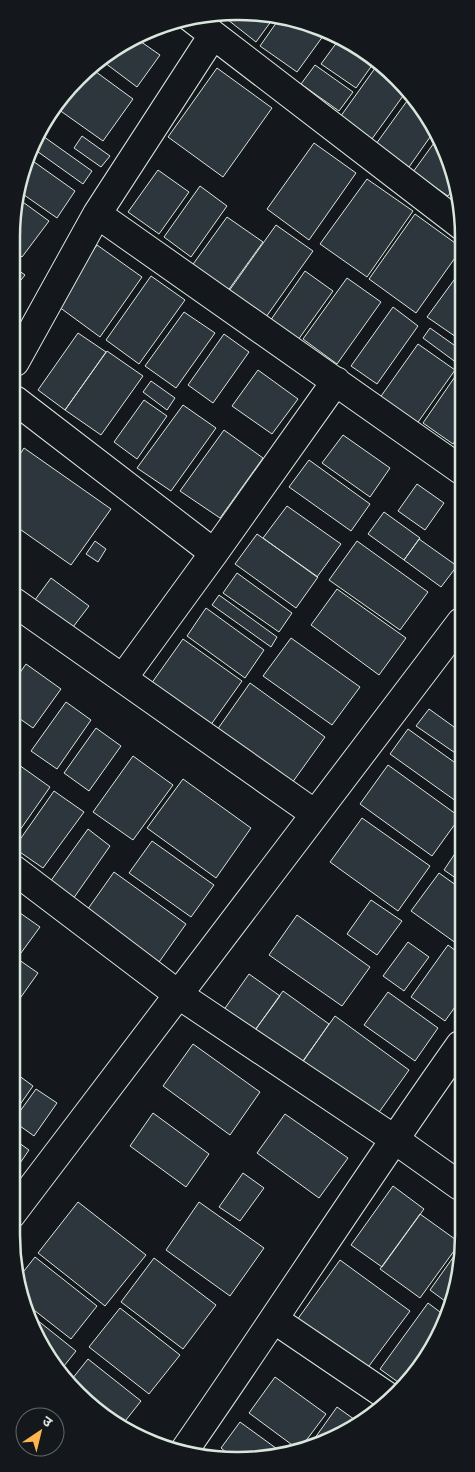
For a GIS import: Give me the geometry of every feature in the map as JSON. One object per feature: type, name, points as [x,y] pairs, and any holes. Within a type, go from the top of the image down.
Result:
[{"type":"street","points":[[198,24],[455,220]]},
{"type":"street","points":[[20,353],[97,214],[213,35]]},
{"type":"street","points":[[97,214],[336,380],[455,466]]},
{"type":"street","points":[[123,678],[336,380]]},
{"type":"street","points":[[20,404],[214,553]]},
{"type":"street","points":[[20,606],[315,814]]},
{"type":"street","points":[[20,1203],[455,630]]},
{"type":"street","points":[[20,874],[179,995],[394,1139],[455,1182]]},
{"type":"street","points":[[187,1446],[394,1139],[455,1052]]},
{"type":"street","points":[[274,1320],[385,1394]]},
{"type":"building","points":[[228,20],[270,23],[256,42]]},
{"type":"building","points":[[276,23],[294,27],[322,37],[297,72],[260,46]]},
{"type":"building","points":[[141,42],[160,55],[137,87],[106,64]]},
{"type":"building","points":[[336,43],[371,66],[356,88],[321,64]]},
{"type":"building","points":[[315,65],[353,92],[339,111],[301,84]]},
{"type":"building","points":[[217,68],[272,108],[223,177],[168,137]]},
{"type":"building","points":[[375,69],[403,96],[369,143],[338,120]]},
{"type":"building","points":[[96,72],[133,99],[103,141],[61,111],[74,94]]},
{"type":"building","points":[[407,101],[430,137],[409,167],[376,144]]},
{"type":"building","points":[[82,136],[110,156],[101,167],[74,148]]},
{"type":"building","points":[[44,137],[92,171],[83,184],[38,152]]},
{"type":"building","points":[[314,143],[356,173],[309,240],[267,209]]},
{"type":"building","points":[[434,143],[450,192],[448,196],[413,172]]},
{"type":"building","points":[[34,162],[75,191],[57,218],[24,195]]},
{"type":"building","points":[[158,170],[189,192],[159,234],[128,212]]},
{"type":"building","points":[[367,179],[413,211],[367,277],[320,244]]},
{"type":"building","points":[[200,186],[227,206],[191,257],[164,237]]},
{"type":"building","points":[[23,202],[49,221],[22,257],[20,256],[20,223]]},
{"type":"building","points":[[415,214],[455,243],[455,258],[416,313],[369,279]]},
{"type":"building","points":[[227,217],[263,242],[227,292],[191,267]]},
{"type":"building","points":[[276,225],[313,251],[266,317],[229,291]]},
{"type":"building","points":[[97,245],[142,277],[100,337],[55,304]]},
{"type":"building","points":[[305,271],[333,291],[298,340],[270,321]]},
{"type":"building","points":[[20,272],[25,275],[20,281]]},
{"type":"building","points":[[151,276],[185,300],[139,364],[106,340]]},
{"type":"building","points":[[347,278],[381,302],[337,364],[303,339]]},
{"type":"building","points":[[455,279],[455,336],[427,317]]},
{"type":"building","points":[[393,307],[418,326],[377,384],[351,366]]},
{"type":"building","points":[[184,312],[215,333],[176,388],[145,366]]},
{"type":"building","points":[[430,328],[455,346],[455,362],[423,338]]},
{"type":"building","points":[[78,333],[106,352],[65,410],[38,390]]},
{"type":"building","points":[[224,334],[249,352],[213,403],[188,385]]},
{"type":"building","points":[[418,344],[455,370],[416,425],[379,399]]},
{"type":"building","points":[[107,351],[143,376],[101,435],[65,410]]},
{"type":"building","points":[[258,370],[298,399],[272,434],[232,406]]},
{"type":"building","points":[[455,377],[455,441],[453,444],[423,423]]},
{"type":"building","points":[[151,381],[175,398],[167,410],[143,392]]},
{"type":"building","points":[[144,400],[167,416],[137,459],[114,442]]},
{"type":"building","points":[[183,405],[216,428],[171,491],[137,468]]},
{"type":"building","points":[[224,430],[263,458],[220,518],[180,491]]},
{"type":"building","points":[[343,435],[390,468],[370,497],[322,463]]},
{"type":"building","points":[[24,448],[111,509],[71,565],[20,529],[20,454]]},
{"type":"building","points":[[309,460],[370,504],[351,531],[289,487]]},
{"type":"building","points":[[417,484],[444,503],[425,530],[398,511]]},
{"type":"building","points":[[287,506],[341,544],[317,577],[263,538]]},
{"type":"building","points":[[384,512],[420,538],[404,560],[368,534]]},
{"type":"building","points":[[257,534],[318,577],[296,608],[235,564]]},
{"type":"building","points":[[419,539],[455,565],[455,569],[441,587],[404,560]]},
{"type":"building","points":[[95,541],[106,549],[98,562],[86,554]]},
{"type":"building","points":[[357,541],[428,592],[400,630],[329,580]]},
{"type":"building","points":[[237,573],[292,613],[279,632],[223,593]]},
{"type":"building","points":[[51,578],[89,606],[70,631],[32,604]]},
{"type":"building","points":[[337,589],[406,638],[379,675],[311,625]]},
{"type":"building","points":[[219,595],[277,637],[271,647],[212,605]]},
{"type":"building","points":[[206,608],[264,650],[245,678],[187,636]]},
{"type":"building","points":[[291,638],[360,687],[332,725],[263,676]]},
{"type":"building","points":[[183,639],[242,681],[210,726],[151,684]]},
{"type":"building","points":[[26,664],[61,689],[33,728],[20,719],[20,672]]},
{"type":"building","points":[[250,683],[325,737],[292,783],[217,730]]},
{"type":"building","points":[[66,702],[91,720],[57,769],[31,751]]},
{"type":"building","points":[[429,709],[455,728],[455,753],[416,726]]},
{"type":"building","points":[[96,728],[121,746],[89,791],[64,773]]},
{"type":"building","points":[[408,729],[455,763],[455,800],[390,754]]},
{"type":"building","points":[[133,756],[173,785],[133,840],[93,812]]},
{"type":"building","points":[[388,765],[455,813],[455,824],[432,856],[360,804]]},
{"type":"building","points":[[20,766],[50,787],[20,830]]},
{"type":"building","points":[[183,779],[251,828],[216,878],[147,828]]},
{"type":"building","points":[[54,791],[84,812],[43,868],[20,852],[20,839]]},
{"type":"building","points":[[362,818],[430,866],[398,911],[330,862]]},
{"type":"building","points":[[88,829],[110,846],[73,899],[50,882]]},
{"type":"building","points":[[152,841],[214,885],[191,917],[129,873]]},
{"type":"building","points":[[455,854],[455,878],[444,870]]},
{"type":"building","points":[[114,872],[186,924],[157,965],[85,913]]},
{"type":"building","points":[[439,873],[455,884],[455,942],[411,911]]},
{"type":"building","points":[[371,900],[402,921],[377,955],[347,934]]},
{"type":"building","points":[[20,913],[40,927],[20,954]]},
{"type":"building","points":[[297,915],[370,967],[342,1006],[269,955]]},
{"type":"building","points":[[408,942],[429,957],[404,991],[383,976]]},
{"type":"building","points":[[448,945],[455,950],[455,1007],[445,1021],[411,997]]},
{"type":"building","points":[[20,961],[38,973],[20,998]]},
{"type":"building","points":[[249,974],[280,996],[253,1033],[223,1011]]},
{"type":"building","points":[[283,991],[329,1024],[300,1066],[253,1033]]},
{"type":"building","points":[[388,992],[438,1028],[415,1061],[364,1025]]},
{"type":"building","points":[[335,1016],[409,1070],[375,1118],[300,1065]]},
{"type":"building","points":[[193,1044],[260,1092],[230,1135],[163,1086]]},
{"type":"building","points":[[20,1076],[33,1086],[20,1105]]},
{"type":"building","points":[[36,1089],[57,1103],[34,1136],[20,1126],[20,1111]]},
{"type":"building","points":[[153,1113],[209,1154],[186,1187],[130,1146]]},
{"type":"building","points":[[285,1114],[348,1158],[319,1198],[257,1153]]},
{"type":"building","points":[[20,1144],[29,1150],[20,1163]]},
{"type":"building","points":[[243,1173],[264,1188],[240,1221],[219,1207]]},
{"type":"building","points":[[393,1186],[424,1209],[382,1267],[351,1245]]},
{"type":"building","points":[[78,1202],[146,1255],[105,1306],[38,1253]]},
{"type":"building","points":[[199,1202],[264,1248],[230,1296],[166,1250]]},
{"type":"building","points":[[420,1214],[455,1239],[455,1250],[420,1298],[380,1269]]},
{"type":"building","points":[[454,1256],[448,1291],[444,1301],[430,1290]]},
{"type":"building","points":[[35,1257],[97,1306],[71,1339],[34,1310],[27,1291],[23,1272]]},
{"type":"building","points":[[154,1258],[216,1305],[183,1349],[121,1302]]},
{"type":"building","points":[[340,1260],[410,1311],[366,1370],[297,1320]]},
{"type":"building","points":[[428,1303],[440,1312],[426,1343],[397,1382],[380,1369]]},
{"type":"building","points":[[120,1308],[180,1355],[149,1394],[89,1347]]},
{"type":"building","points":[[38,1321],[76,1351],[64,1366],[42,1331]]},
{"type":"building","points":[[88,1359],[141,1401],[125,1421],[94,1398],[73,1377]]},
{"type":"building","points":[[275,1377],[326,1414],[306,1440],[293,1445],[249,1413]]},
{"type":"building","points":[[337,1407],[353,1418],[334,1430],[316,1437]]},
{"type":"building","points":[[240,1422],[276,1449],[252,1452],[226,1452],[221,1448]]}]
